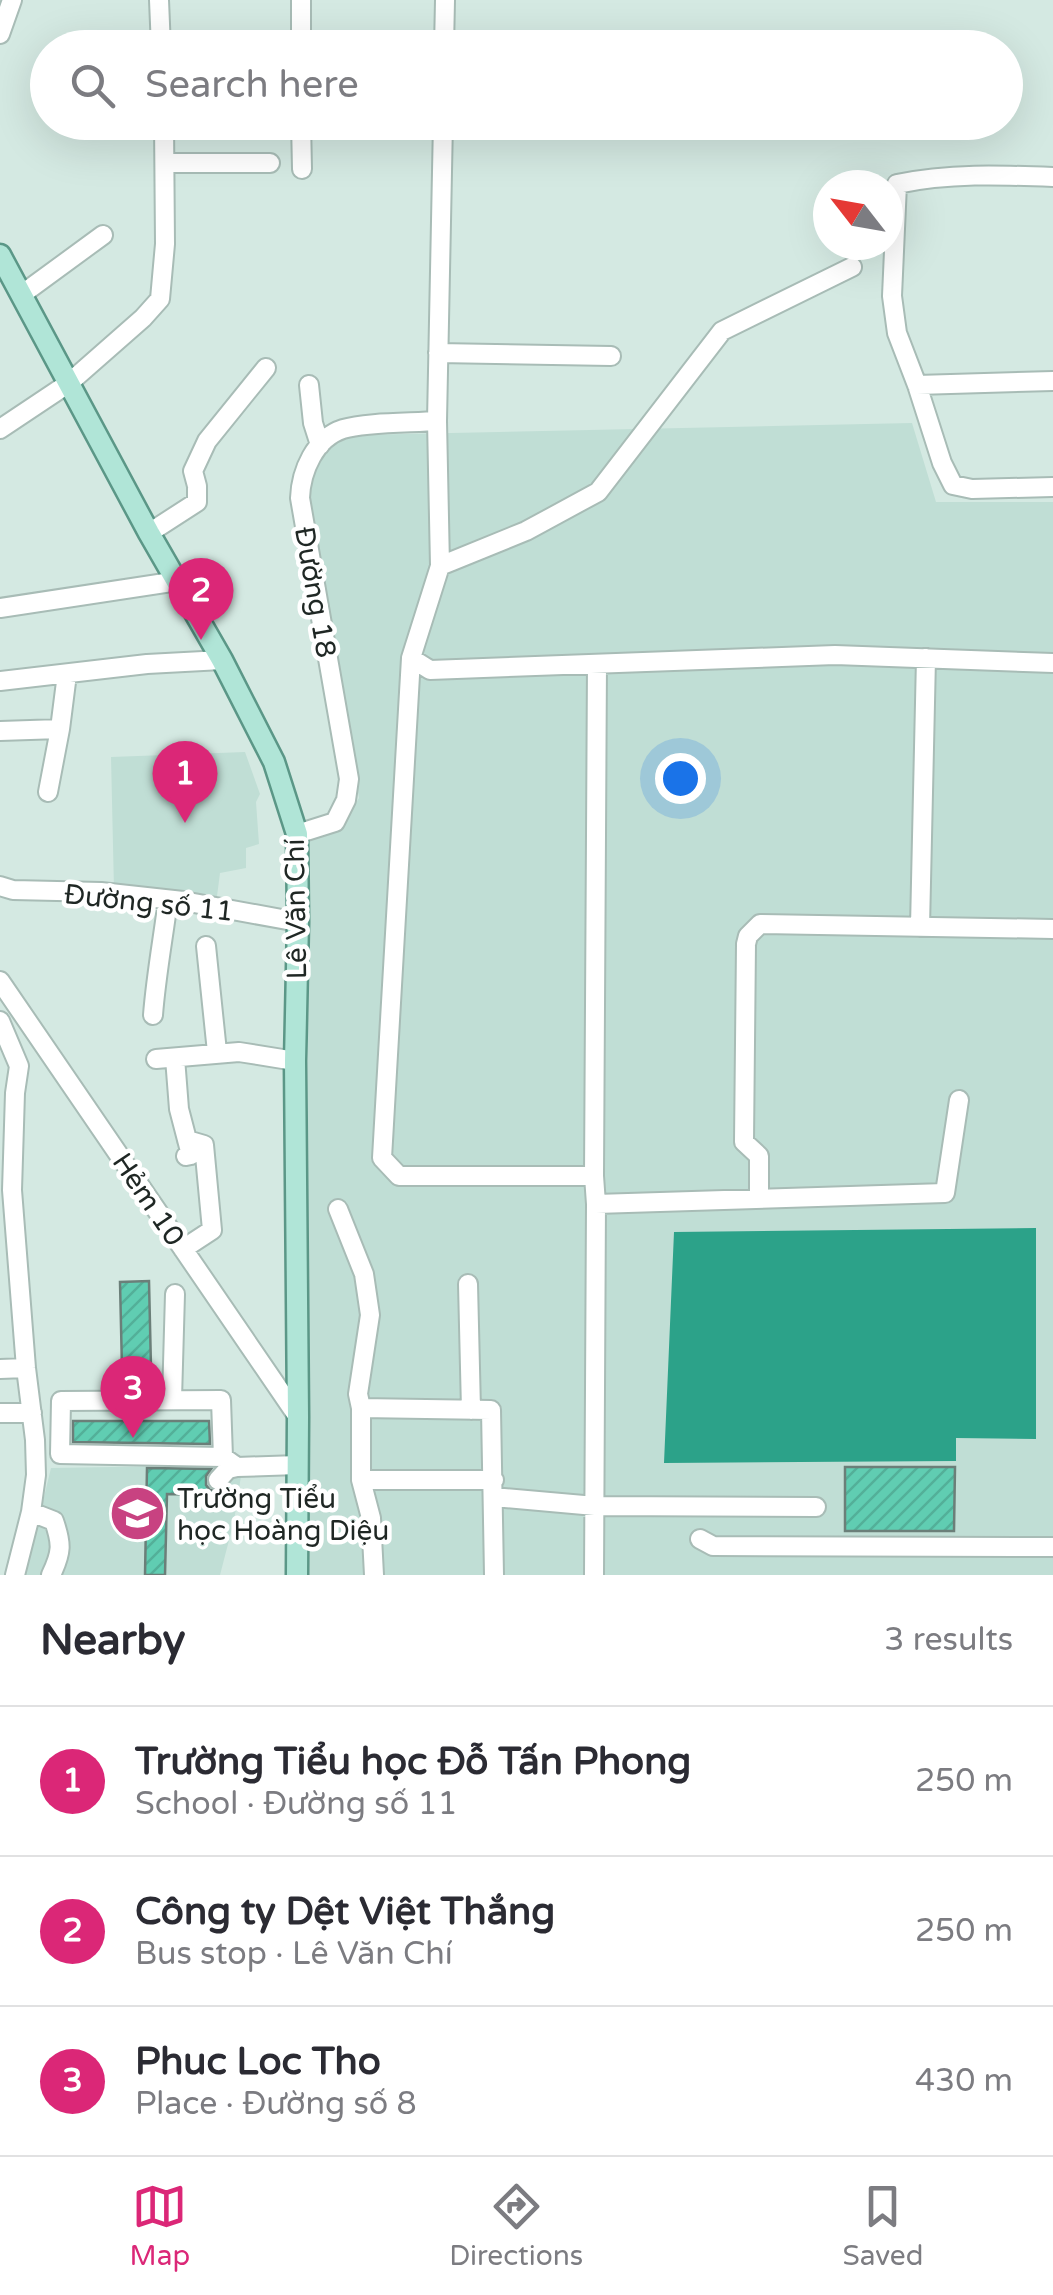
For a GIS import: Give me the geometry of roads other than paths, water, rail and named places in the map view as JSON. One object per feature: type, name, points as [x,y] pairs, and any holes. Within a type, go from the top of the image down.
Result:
[{"type":"main road","name":"Lê Văn Chí","points":[[0,255],[222,660],[274,762],[297,834],[297,1575]]},
{"type":"street","points":[[0,34],[12,0]]},
{"type":"street","points":[[159,0],[161,30]]},
{"type":"street","points":[[301,0],[301,30]]},
{"type":"street","points":[[444,30],[445,0]]},
{"type":"street","points":[[0,429],[69,383],[160,299],[164,272],[165,140]]},
{"type":"street","points":[[301,140],[302,169]]},
{"type":"street","points":[[443,140],[437,421],[440,566],[411,658],[382,1158],[400,1176],[594,1176]]},
{"type":"street","points":[[166,163],[270,163]]},
{"type":"street","points":[[1053,177],[990,175],[924,178],[897,184],[892,296],[897,333],[953,486],[1053,487]]},
{"type":"street","points":[[21,295],[102,234]]},
{"type":"street","points":[[440,566],[526,532],[598,492],[722,331],[852,267]]},
{"type":"street","points":[[438,353],[612,356]]},
{"type":"street","points":[[149,533],[196,502],[193,471],[207,441],[266,368]]},
{"type":"street","points":[[917,385],[1053,380]]},
{"type":"street","points":[[308,385],[320,445],[340,430],[437,421]]},
{"type":"street","name":"Đường 18","points":[[297,834],[335,822],[346,800],[349,779],[300,498],[303,472],[320,445]]},
{"type":"street","points":[[0,608],[178,581]]},
{"type":"street","points":[[411,658],[430,670],[835,655],[1053,663]]},
{"type":"street","points":[[920,927],[926,658]]},
{"type":"street","points":[[0,682],[146,664],[222,660]]},
{"type":"street","points":[[594,1575],[597,664]]},
{"type":"street","points":[[48,792],[66,674]]},
{"type":"street","points":[[0,731],[60,728]]},
{"type":"street","name":"Đường số 11","points":[[0,886],[168,900],[298,922]]},
{"type":"street","points":[[153,1015],[168,900]]},
{"type":"street","points":[[759,1199],[759,1156],[744,1142],[746,944],[760,924],[1053,929]]},
{"type":"street","points":[[206,946],[216,1052]]},
{"type":"street","name":"Hẻm 10","points":[[0,982],[298,1418]]},
{"type":"street","points":[[0,1020],[19,1066],[6,1190],[20,1293],[36,1474],[15,1575]]},
{"type":"street","points":[[19,1066],[47,1050]]},
{"type":"street","points":[[183,1249],[212,1230],[204,1146],[187,1148],[166,1058],[239,1052],[295,1061]]},
{"type":"street","points":[[596,1204],[944,1193],[960,1100]]},
{"type":"street","points":[[338,1209],[364,1274],[370,1315],[358,1394],[361,1480],[371,1518],[374,1575]]},
{"type":"street","points":[[468,1284],[471,1410]]},
{"type":"street","points":[[0,1295],[20,1293]]},
{"type":"street","points":[[172,1399],[175,1294]]},
{"type":"street","points":[[0,1369],[26,1368]]},
{"type":"street","points":[[61,1400],[60,1454],[298,1464]]},
{"type":"street","points":[[0,1413],[61,1400],[221,1400],[230,1462],[218,1480]]},
{"type":"street","points":[[361,1408],[491,1410],[494,1575]]},
{"type":"street","points":[[361,1480],[493,1489],[595,1506],[816,1507]]},
{"type":"street","points":[[31,1512],[54,1520],[62,1542],[51,1575]]},
{"type":"street","points":[[700,1539],[713,1546],[1053,1547]]},
{"type":"place","name":"Công ty Dệt Việt Thắng","points":[[201,640]]},
{"type":"place","name":"Trường Tiểu học Đỗ Tấn Phong","points":[[185,823]]},
{"type":"place","name":"Phuc Loc Tho","points":[[133,1438]]},
{"type":"place","name":"Trường Tiểu học Hoàng Diệu","points":[[138,1514]]}]
